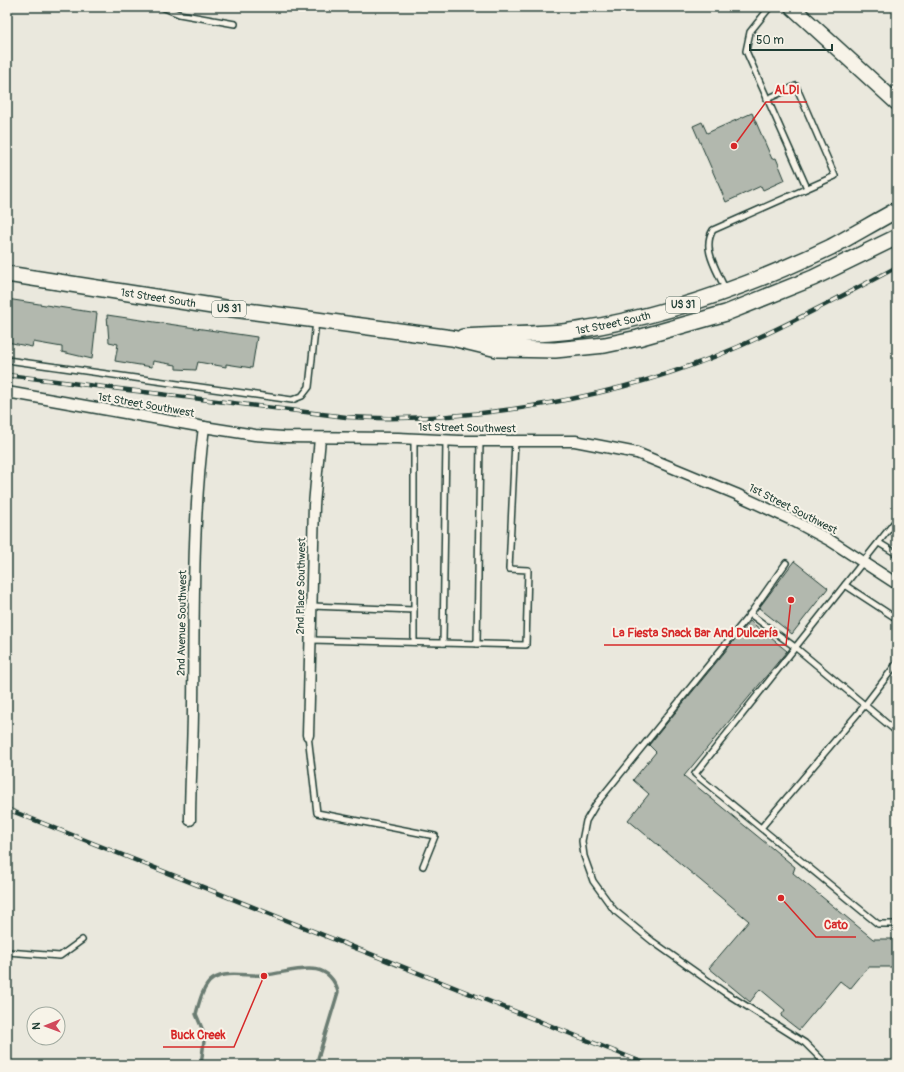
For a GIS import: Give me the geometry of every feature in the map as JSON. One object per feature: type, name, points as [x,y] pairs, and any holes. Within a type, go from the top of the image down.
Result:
[{"type":"main road","name":"1st Street South","points":[[452,338],[556,333],[639,318],[726,290],[766,275],[825,249],[897,210]]},
{"type":"main road","name":"1st Street South","points":[[7,274],[316,320],[452,338],[497,349],[555,350],[605,345],[638,338],[726,313],[814,278],[897,237]]},
{"type":"main road","points":[[555,350],[556,333]]},
{"type":"street","points":[[792,7],[897,103]]},
{"type":"street","name":"1st Street Southwest","points":[[7,392],[204,427],[283,437],[414,439],[480,442],[580,442],[637,453],[736,494],[831,541],[864,561],[897,584]]},
{"type":"street","name":"2nd Avenue Southwest","points":[[190,820],[195,533],[199,466],[204,427]]},
{"type":"street","name":"2nd Place Southwest","points":[[308,735],[316,470],[320,438]]},
{"type":"lane","points":[[162,7],[179,14],[235,24]]},
{"type":"lane","points":[[770,7],[750,32],[746,50],[807,188]]},
{"type":"lane","points":[[726,290],[708,246],[709,236],[713,230],[835,176],[796,86],[767,99]]},
{"type":"lane","points":[[7,360],[292,400],[302,396],[309,387],[316,320]]},
{"type":"lane","points":[[414,439],[414,642]]},
{"type":"lane","points":[[443,643],[446,440]]},
{"type":"lane","points":[[311,640],[526,645],[528,570],[509,569],[515,441]]},
{"type":"lane","points":[[477,644],[480,442]]},
{"type":"lane","points":[[897,519],[695,774],[878,924],[897,924]]},
{"type":"lane","points":[[879,542],[897,554]]},
{"type":"lane","points":[[786,563],[750,614],[596,804],[586,821],[582,841],[584,856],[593,881],[614,910],[652,941],[724,992],[805,1043],[827,1065]]},
{"type":"lane","points":[[845,585],[897,619]]},
{"type":"lane","points":[[312,606],[414,610]]},
{"type":"lane","points":[[750,614],[795,647],[897,732]]},
{"type":"lane","points":[[761,828],[865,705],[897,663]]},
{"type":"lane","points":[[308,735],[317,813],[435,836],[423,866]]},
{"type":"lane","points":[[7,952],[60,956],[82,940]]},
{"type":"building","points":[[752,113],[772,159],[776,158],[785,180],[763,190],[761,186],[726,202],[693,126],[702,122],[707,133]]},
{"type":"building","points":[[7,299],[97,313],[92,359],[62,352],[62,347],[33,342],[32,347],[7,342]]},
{"type":"building","points":[[107,315],[257,337],[252,368],[226,364],[226,367],[198,362],[196,370],[176,369],[176,365],[153,361],[152,367],[115,361],[118,344],[109,342]]},
{"type":"building","points":[[794,561],[828,588],[792,634],[759,608]]},
{"type":"building","points":[[750,621],[787,651],[684,776],[795,867],[793,873],[873,939],[897,939],[897,967],[868,967],[850,989],[840,981],[799,1030],[781,1016],[785,1010],[760,989],[750,1002],[709,968],[749,921],[628,820],[649,794],[633,780],[656,752],[649,745]]},
{"type":"waterway","points":[[201,1065],[204,1041],[203,1031],[196,1014],[202,995],[207,985],[213,979],[219,976],[232,974],[265,975],[308,969],[326,973],[333,981],[338,992],[316,1065]]},
{"type":"railway","points":[[7,375],[346,417],[395,418],[445,416],[495,411],[546,404],[596,393],[693,365],[738,347],[778,328],[897,267]]},
{"type":"railway","points":[[7,809],[649,1065]]},
{"type":"place","name":"ALDI","points":[[734,146]]},
{"type":"place","name":"La Fiesta Snack Bar And Dulcería","points":[[791,600]]},
{"type":"place","name":"Cato","points":[[781,898]]},
{"type":"place","name":"Buck Creek","points":[[264,976]]}]
